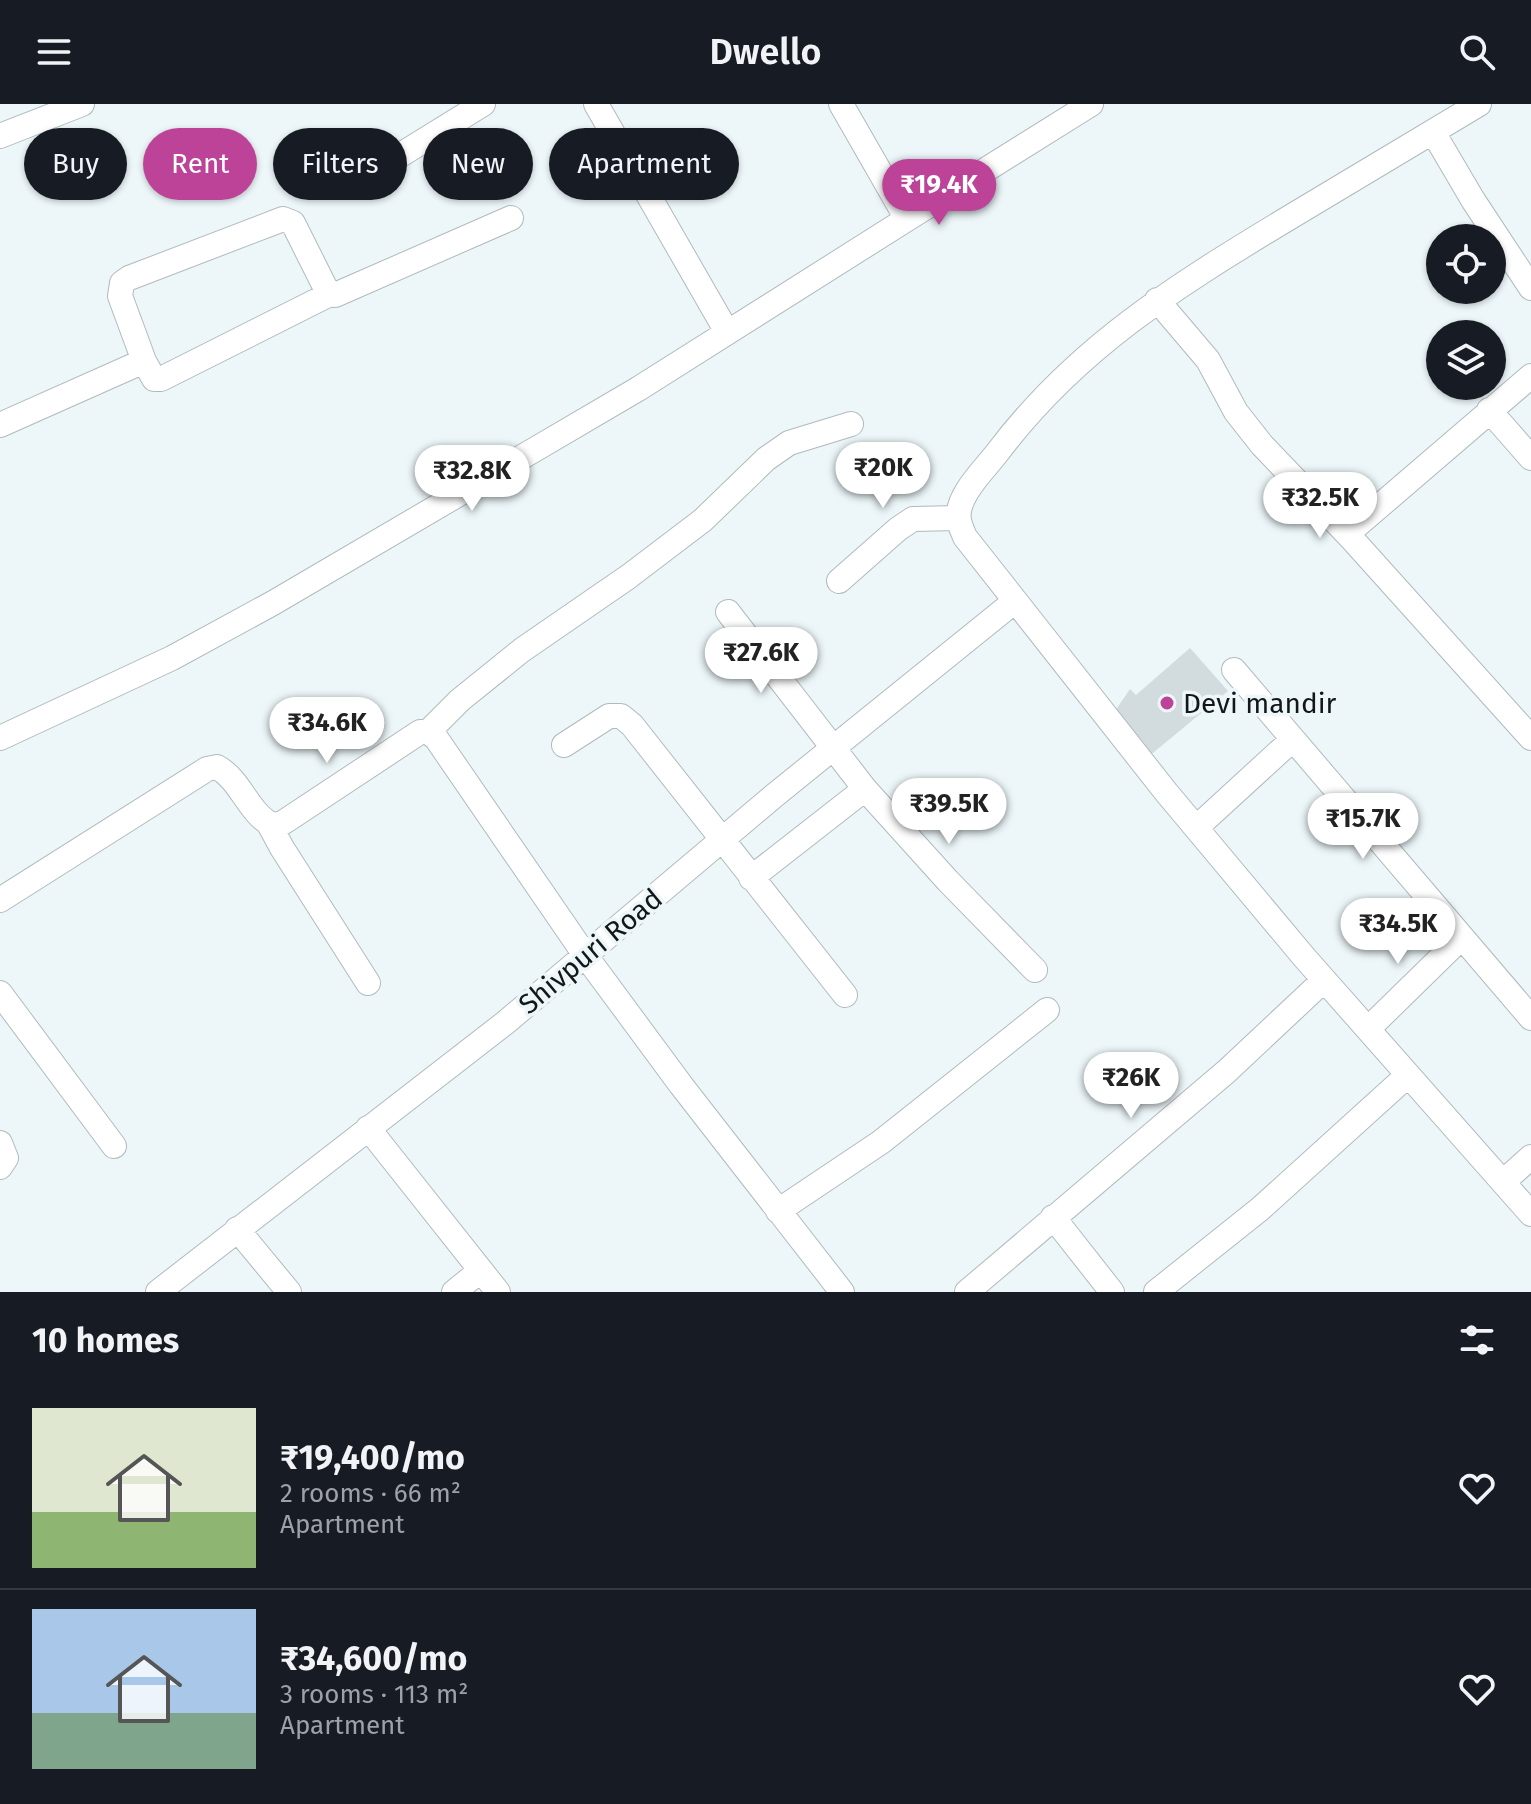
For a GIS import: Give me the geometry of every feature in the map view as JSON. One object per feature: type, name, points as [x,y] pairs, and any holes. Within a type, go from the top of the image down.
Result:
[{"type":"street","points":[[0,136],[82,104]]},
{"type":"street","points":[[407,151],[483,104]]},
{"type":"street","points":[[596,104],[727,332]]},
{"type":"street","points":[[841,104],[907,219]]},
{"type":"street","points":[[0,738],[172,658],[273,603],[638,389],[1091,104]]},
{"type":"street","points":[[1479,104],[1157,300],[1101,343],[1059,382],[1008,438],[965,495],[958,518],[965,537],[1196,828],[1324,980],[1531,1214]]},
{"type":"street","points":[[1433,132],[1531,288]]},
{"type":"street","points":[[330,294],[293,223],[288,219],[276,220],[129,278],[122,283],[120,296],[144,361],[154,379],[161,379],[330,294],[338,294],[511,218]]},
{"type":"street","points":[[1157,300],[1208,360],[1236,412],[1262,445],[1347,534],[1531,738]]},
{"type":"street","points":[[0,425],[141,365],[144,361]]},
{"type":"street","points":[[1347,534],[1531,376]]},
{"type":"street","points":[[1489,410],[1531,458]]},
{"type":"street","points":[[428,732],[460,700],[522,650],[694,528],[766,459],[789,443],[851,424]]},
{"type":"street","points":[[839,581],[913,519],[958,518]]},
{"type":"street","name":"Shivpuri Road","points":[[158,1292],[493,1033],[1015,601]]},
{"type":"street","points":[[728,612],[865,789],[948,881],[1035,970]]},
{"type":"street","points":[[1234,670],[1531,1018]]},
{"type":"street","points":[[564,745],[609,716],[621,716],[632,725],[721,842],[845,995]]},
{"type":"street","points":[[0,900],[207,769],[217,767],[227,773],[262,821],[274,826],[420,732],[428,732],[436,738],[585,955],[842,1292]]},
{"type":"street","points":[[1196,828],[1292,740]]},
{"type":"street","points":[[751,878],[865,789]]},
{"type":"street","points":[[269,824],[368,983]]},
{"type":"street","points":[[1368,1029],[1461,938]]},
{"type":"street","points":[[967,1292],[1227,1071],[1324,980]]},
{"type":"street","points":[[0,993],[114,1146]]},
{"type":"street","points":[[778,1211],[881,1142],[1047,1010]]},
{"type":"street","points":[[1156,1292],[1260,1209],[1408,1075]]},
{"type":"street","points":[[368,1128],[498,1292]]},
{"type":"street","points":[[0,1143],[6,1158],[0,1167]]},
{"type":"street","points":[[1503,1182],[1531,1157]]},
{"type":"street","points":[[1053,1217],[1112,1292]]},
{"type":"street","points":[[237,1229],[289,1292]]},
{"type":"street","points":[[454,1292],[480,1271]]},
{"type":"building","name":"Devi mandir","points":[[1190,648],[1228,691],[1148,757],[1115,711],[1130,689],[1136,695]]},
{"type":"place","name":"Devi mandir","points":[[1167,703]]}]
